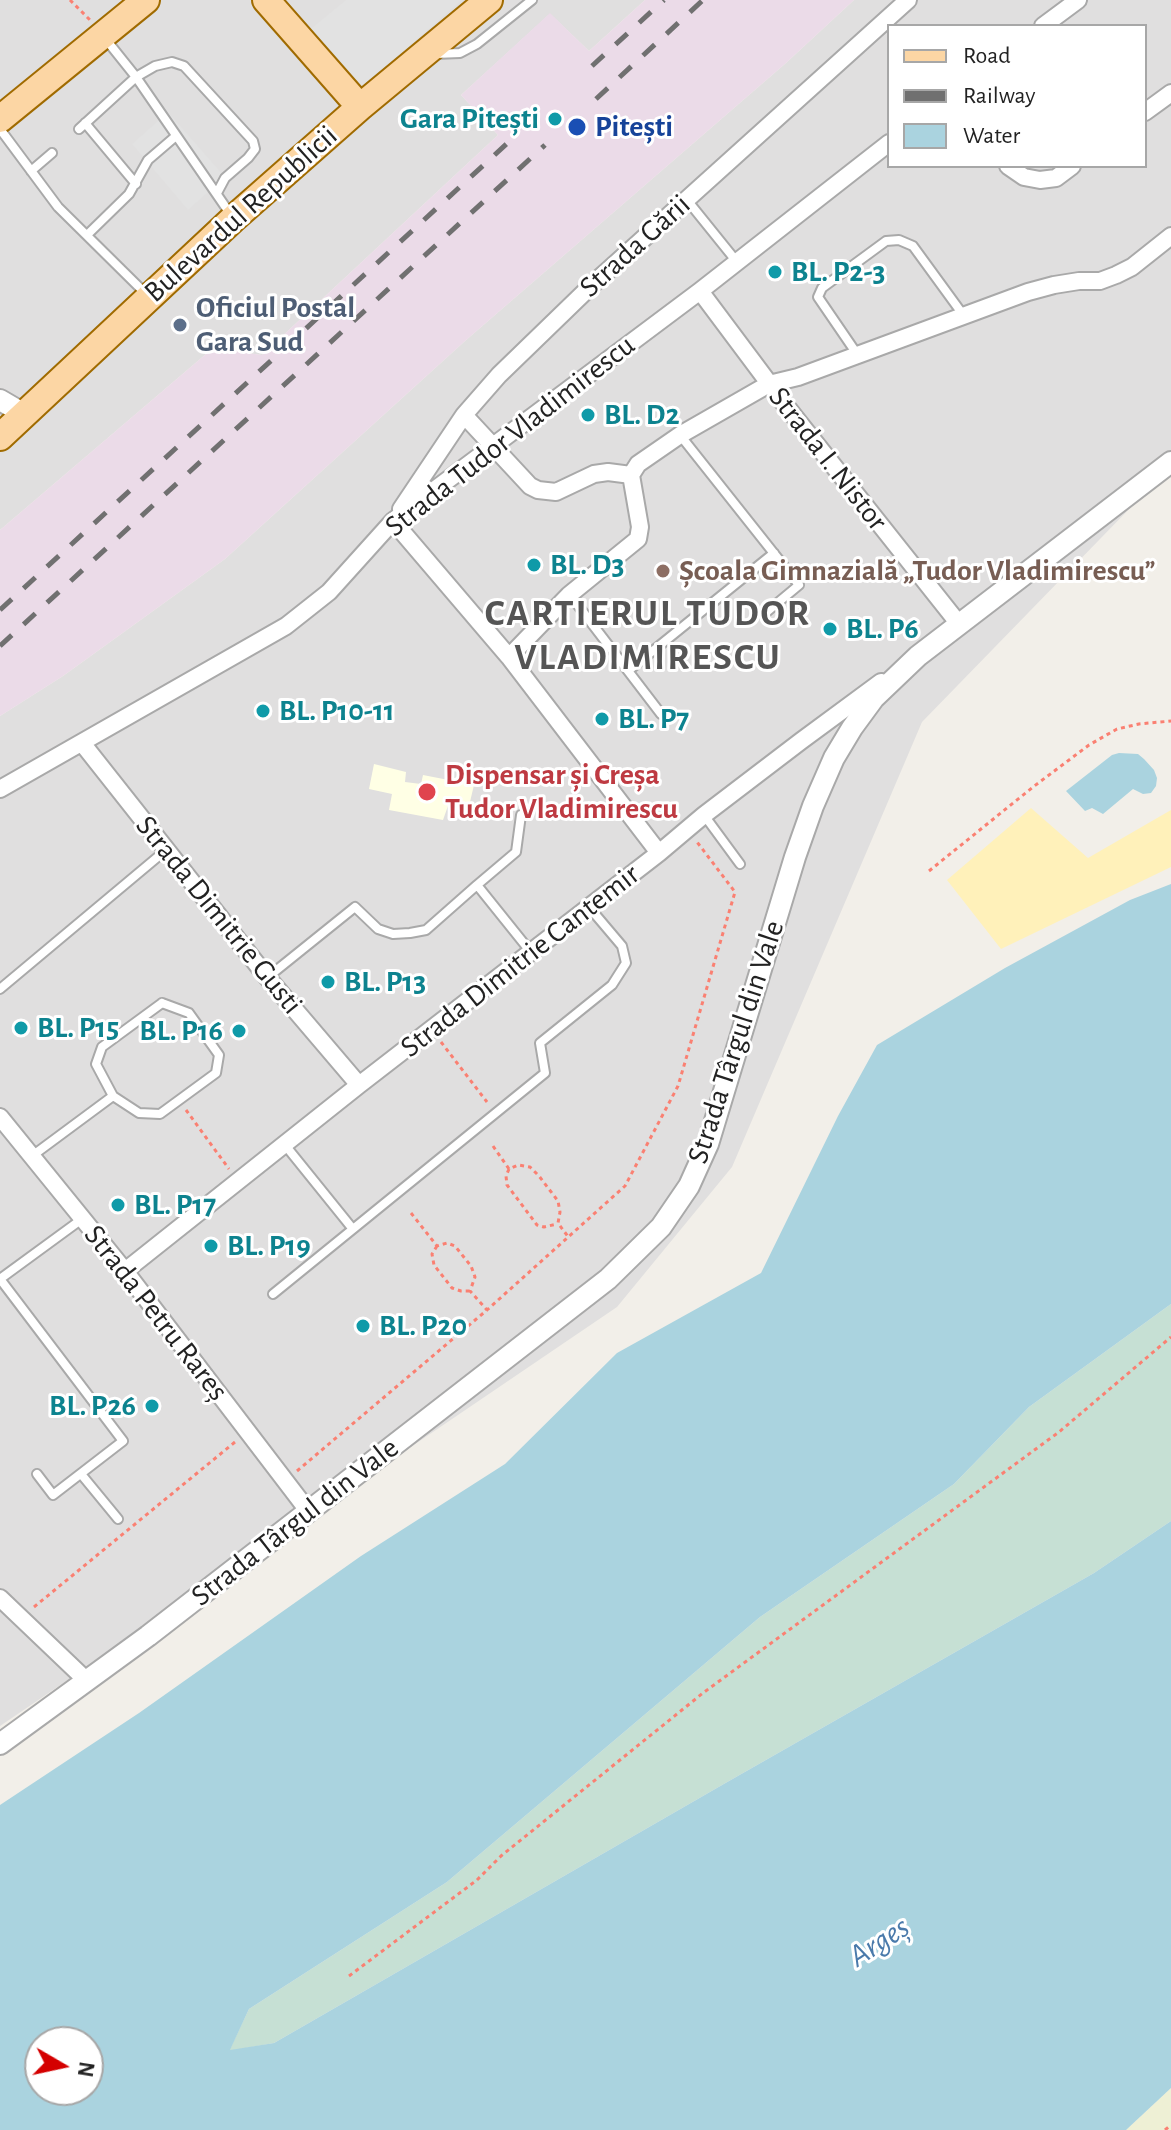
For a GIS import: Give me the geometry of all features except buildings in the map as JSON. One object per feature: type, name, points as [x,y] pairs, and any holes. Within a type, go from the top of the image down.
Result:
[{"type":"main road","points":[[0,119],[146,0]]},
{"type":"main road","points":[[266,0],[360,107]]},
{"type":"main road","name":"Bulevardul Republicii","points":[[0,437],[233,219],[360,107],[489,0]]},
{"type":"street","name":"Strada Gării","points":[[393,521],[464,415],[499,375],[593,284],[908,0]]},
{"type":"street","points":[[1046,24],[1078,0]]},
{"type":"street","points":[[1147,111],[1171,93]]},
{"type":"street","name":"Strada Tudor Vladimirescu","points":[[0,789],[286,626],[329,592],[393,521],[700,291],[887,145]]},
{"type":"street","points":[[1011,168],[1024,177],[1040,180],[1056,178],[1069,168]]},
{"type":"street","points":[[509,657],[569,595],[638,539],[640,527],[631,475],[638,464],[680,435],[769,384],[798,377],[1054,285],[1100,281],[1116,275],[1132,267],[1171,236]]},
{"type":"street","name":"Strada I. Nistor","points":[[700,291],[769,384],[959,624]]},
{"type":"street","points":[[0,400],[24,414]]},
{"type":"street","points":[[464,415],[530,486],[556,492],[594,474],[631,475]]},
{"type":"street","name":"Strada Târgul din Vale","points":[[0,1744],[148,1636],[608,1279],[661,1227],[689,1186],[708,1144],[795,857],[834,758],[852,728],[874,698],[918,656],[1171,462]]},
{"type":"street","points":[[393,521],[509,657],[659,853]]},
{"type":"street","name":"Strada Dimitrie Cantemir","points":[[125,1271],[704,815],[918,656]]},
{"type":"street","name":"Strada Dimitrie Gusti","points":[[82,743],[267,977],[359,1085]]},
{"type":"street","name":"Strada Petru Rareș","points":[[0,1117],[125,1271],[309,1512]]},
{"type":"street","points":[[0,1598],[87,1681]]},
{"type":"lane","points":[[423,55],[460,53],[469,49],[532,0]]},
{"type":"lane","points":[[103,35],[136,77],[233,219]]},
{"type":"lane","points":[[136,184],[82,126],[136,77],[155,66],[172,62],[184,66],[253,141],[255,149],[225,178],[217,193]]},
{"type":"lane","points":[[0,129],[58,207],[149,298]]},
{"type":"lane","points":[[87,235],[129,194],[148,160],[176,136]]},
{"type":"lane","points":[[31,171],[52,153]]},
{"type":"lane","points":[[687,199],[737,262]]},
{"type":"lane","points":[[857,354],[818,297],[822,288],[886,241],[899,240],[913,246],[964,316]]},
{"type":"lane","points":[[680,435],[799,585],[763,615]]},
{"type":"lane","points":[[628,671],[774,553]]},
{"type":"lane","points":[[569,595],[661,714]]},
{"type":"lane","points":[[267,977],[355,907],[378,929],[393,934],[426,930],[516,852],[521,815]]},
{"type":"lane","points":[[704,815],[740,864]]},
{"type":"lane","points":[[0,989],[166,850]]},
{"type":"lane","points":[[477,885],[530,951]]},
{"type":"lane","points":[[273,1294],[545,1073],[540,1043],[612,985],[626,963],[622,946],[589,907]]},
{"type":"lane","points":[[162,1003],[189,1013],[219,1055],[216,1073],[160,1114],[139,1113],[113,1096],[96,1064],[102,1047],[162,1003]]},
{"type":"lane","points":[[32,1156],[113,1096]]},
{"type":"lane","points":[[285,1145],[352,1228]]},
{"type":"lane","points":[[37,1474],[53,1495],[123,1441],[0,1279],[83,1218]]},
{"type":"lane","points":[[81,1474],[118,1519]]},
{"type":"path","points":[[70,0],[103,35]]},
{"type":"path","points":[[929,871],[1089,745],[1117,729],[1171,721]]},
{"type":"path","points":[[285,1481],[487,1310],[625,1186],[678,1086],[735,892],[688,829]]},
{"type":"path","points":[[431,1029],[495,1113]]},
{"type":"path","points":[[180,1101],[238,1181]]},
{"type":"path","points":[[493,1146],[509,1169]]},
{"type":"path","points":[[518,1165],[530,1167],[539,1176],[558,1201],[558,1223],[552,1227],[537,1225],[507,1185],[509,1169],[518,1165]]},
{"type":"path","points":[[411,1213],[437,1246]]},
{"type":"path","points":[[558,1223],[569,1238]]},
{"type":"path","points":[[470,1291],[475,1277],[471,1266],[455,1246],[447,1243],[437,1246],[432,1254],[434,1265],[452,1288],[470,1291],[487,1310]]},
{"type":"path","points":[[349,1976],[477,1880],[501,1856],[703,1693],[1059,1432],[1171,1337]]},
{"type":"path","points":[[21,1619],[247,1432]]},
{"type":"path","points":[[1165,2130],[1171,2125]]},
{"type":"shaded area","points":[[0,0],[645,0],[589,51],[550,14],[461,95],[498,135],[262,355],[213,348],[0,530]]},
{"type":"shaded area","points":[[346,0],[462,0],[358,91],[307,32]]},
{"type":"shaded area","points":[[645,0],[854,0],[786,63],[465,341],[225,559],[63,676],[0,716],[0,530],[213,348],[262,355],[498,135],[461,95],[550,13],[589,51]]},
{"type":"shaded area","name":"CARTIERUL TUDOR VLADIMIRESCU","points":[[854,0],[1171,0],[1171,466],[922,722],[732,1167],[617,1307],[0,1726],[0,716],[63,676],[225,559],[465,341],[786,63]]},
{"type":"shaded area","points":[[168,112],[225,177],[188,210],[132,144]]},
{"type":"shaded area","name":"Dispensar și Creșa Tudor Vladimirescu","points":[[374,764],[406,772],[405,782],[421,784],[423,775],[474,785],[469,806],[449,803],[443,820],[389,810],[392,794],[369,789]]},
{"type":"shaded area","points":[[1171,1304],[1171,1521],[1094,1573],[274,2043],[229,2051],[249,2009],[447,1882],[760,1617],[954,1484],[1029,1407]]},
{"type":"shaded area","points":[[1171,2088],[1171,2130],[1126,2130]]},
{"type":"sand","points":[[1031,808],[1088,858],[1171,810],[1171,867],[1001,949],[947,880]]},
{"type":"water","points":[[1138,754],[1144,759],[1154,770],[1156,786],[1151,793],[1143,794],[1133,789],[1103,814],[1092,808],[1085,811],[1066,791],[1112,755]]},
{"type":"water","name":"Argeș","points":[[1171,884],[1171,1304],[1029,1407],[954,1484],[760,1617],[447,1882],[249,2009],[230,2050],[274,2043],[1094,1573],[1171,1521],[1171,2088],[1126,2130],[0,2130],[0,1805],[139,1713],[361,1556],[505,1464],[617,1353],[761,1273],[838,1116],[877,1045],[1005,968],[1130,900]]},
{"type":"railway","points":[[592,66],[664,0]]},
{"type":"railway","points":[[596,99],[703,0]]},
{"type":"railway","points":[[0,610],[513,138]]},
{"type":"railway","points":[[0,646],[545,145]]},
{"type":"place","name":"Gara Pitești","points":[[555,119]]},
{"type":"place","name":"Pitești","points":[[577,127]]},
{"type":"place","name":"BL. P2-3","points":[[775,272]]},
{"type":"place","name":"Oficiul Postal Gara Sud","points":[[180,325]]},
{"type":"place","name":"BL. D2","points":[[588,415]]},
{"type":"place","name":"BL. D3","points":[[534,565]]},
{"type":"place","name":"Școala Gimnazială „Tudor Vladimirescu”","points":[[663,571]]},
{"type":"place","name":"BL. P6","points":[[830,629]]},
{"type":"place","name":"BL. P10-11","points":[[263,711]]},
{"type":"place","name":"BL. P7","points":[[602,719]]},
{"type":"place","name":"Dispensar și Creșa Tudor Vladimirescu","points":[[427,792]]},
{"type":"place","name":"BL. P13","points":[[328,982]]},
{"type":"place","name":"BL. P15","points":[[21,1028]]},
{"type":"place","name":"BL. P16","points":[[239,1031]]},
{"type":"place","name":"BL. P17","points":[[118,1205]]},
{"type":"place","name":"BL. P19","points":[[211,1246]]},
{"type":"place","name":"BL. P20","points":[[363,1326]]},
{"type":"place","name":"BL. P26","points":[[152,1406]]},
{"type":"district","name":"CARTIERUL TUDOR VLADIMIRESCU","points":[[648,636]]}]
